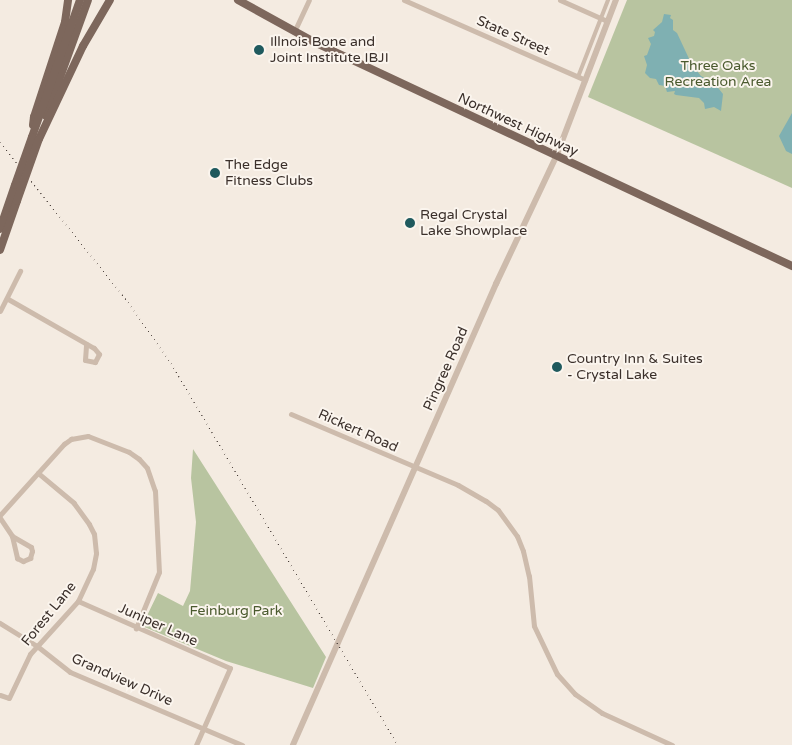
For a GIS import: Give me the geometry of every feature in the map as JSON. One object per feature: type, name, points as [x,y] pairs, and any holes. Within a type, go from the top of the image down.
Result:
[{"type":"main road","points":[[36,138],[34,117],[65,22],[68,0]]},
{"type":"main road","points":[[0,250],[80,0]]},
{"type":"main road","points":[[36,138],[88,0]]},
{"type":"main road","points":[[0,229],[15,185],[36,138],[83,46],[110,0]]},
{"type":"main road","name":"Northwest Highway","points":[[238,0],[294,32],[556,157],[792,266]]},
{"type":"street","points":[[294,32],[309,0]]},
{"type":"street","name":"State Street","points":[[404,0],[585,80]]},
{"type":"street","points":[[560,0],[571,2],[605,20]]},
{"type":"street","points":[[578,77],[605,20],[608,0]]},
{"type":"street","name":"Pingree Road","points":[[293,745],[496,284],[556,157],[605,20],[616,0]]},
{"type":"street","points":[[0,311],[8,299],[20,271]]},
{"type":"street","points":[[8,299],[86,344]]},
{"type":"street","name":"Rickert Road","points":[[291,414],[458,485],[486,500],[508,522],[523,551],[529,576],[534,626],[549,660],[565,684],[575,694],[602,713],[672,745]]},
{"type":"street","points":[[12,536],[30,547],[32,551],[30,558],[23,561],[17,558],[12,536],[0,517],[64,444],[71,439],[88,436],[129,452],[147,468],[155,491],[159,572],[136,628]]},
{"type":"street","name":"Forest Lane","points":[[0,695],[9,698],[24,664],[37,646],[78,601],[93,569],[96,553],[94,534],[84,514],[38,473]]},
{"type":"street","name":"Juniper Lane","points":[[78,601],[230,668],[204,728]]},
{"type":"street","name":"Grandview Drive","points":[[0,623],[37,646],[70,672],[242,745]]},
{"type":"street","points":[[196,745],[204,728]]},
{"type":"green space","name":"Three Oaks Recreation Area","points":[[627,0],[792,0],[792,188],[588,97]]},
{"type":"green space","name":"Feinburg Park","points":[[193,449],[326,657],[313,688],[226,661],[142,626],[158,593],[183,606],[190,591],[196,522],[191,478]]},
{"type":"water","points":[[664,14],[671,15],[673,30],[677,33],[692,65],[701,76],[715,84],[723,94],[721,111],[714,107],[705,109],[704,103],[699,98],[676,95],[674,94],[675,91],[667,92],[665,86],[659,85],[656,79],[650,78],[645,73],[647,65],[644,56],[647,55],[651,44],[648,38],[654,36],[655,32],[653,30],[662,22]]},
{"type":"water","points":[[792,113],[792,154],[786,151],[779,136]]},
{"type":"railway","points":[[0,142],[128,302],[171,363],[398,745]]},
{"type":"place","name":"Illnois Bone and Joint Institute IBJI","points":[[259,50]]},
{"type":"place","name":"The Edge Fitness Clubs","points":[[215,173]]},
{"type":"place","name":"Regal Crystal Lake Showplace","points":[[410,223]]},
{"type":"place","name":"Country Inn & Suites - Crystal Lake","points":[[557,367]]}]
